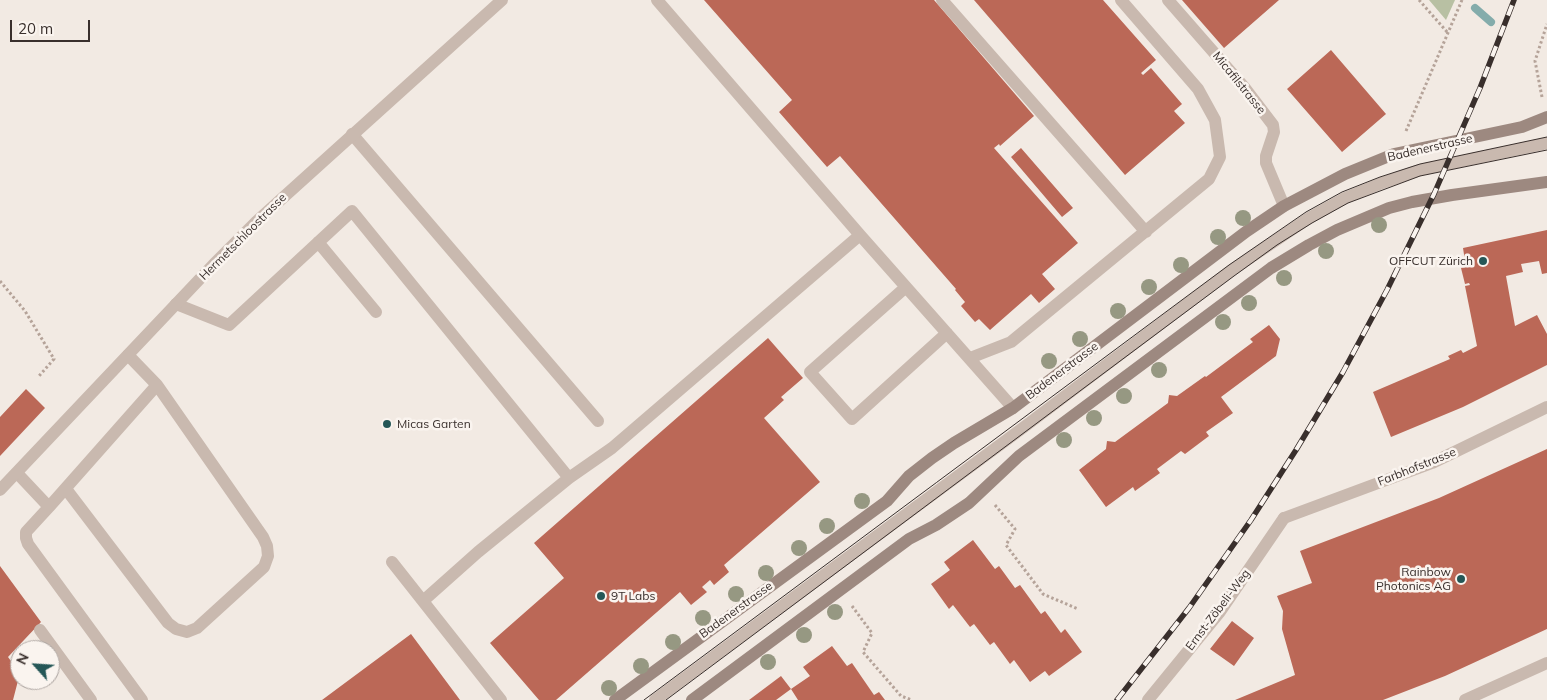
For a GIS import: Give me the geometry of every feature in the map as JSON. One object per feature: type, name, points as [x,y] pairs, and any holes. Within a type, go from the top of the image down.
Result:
[{"type":"street","name":"Hermetschloostrasse","points":[[0,490],[256,222],[502,0]]},
{"type":"street","points":[[657,0],[860,235],[1014,408]]},
{"type":"street","points":[[942,0],[1146,232]]},
{"type":"street","points":[[970,358],[1011,342],[1209,179],[1220,157],[1215,120],[1198,89],[1122,0]]},
{"type":"street","name":"Micafilstrasse","points":[[1168,0],[1244,87],[1273,125],[1274,132],[1266,156],[1266,163],[1284,206]]},
{"type":"street","name":"Badenerstrasse","points":[[615,700],[887,501],[909,476],[932,458],[1014,408],[1248,231],[1284,206],[1345,174],[1394,154],[1503,132],[1547,117]]},
{"type":"street","points":[[352,134],[598,421]]},
{"type":"street","points":[[655,700],[1024,427],[1232,270],[1308,218],[1344,198],[1420,170],[1547,143]]},
{"type":"street","points":[[692,700],[909,538],[936,525],[968,503],[1019,456],[1271,268],[1337,230],[1381,211],[1412,202],[1452,194],[1547,182]]},
{"type":"street","points":[[176,304],[229,325],[352,211],[569,478]]},
{"type":"street","points":[[423,601],[478,552],[569,478],[612,448],[860,235]]},
{"type":"street","points":[[318,242],[376,312]]},
{"type":"street","points":[[906,287],[810,372],[852,418],[947,333]]},
{"type":"street","points":[[66,490],[168,623],[176,630],[186,632],[197,628],[264,567],[268,556],[267,546],[263,537],[156,385],[128,355]]},
{"type":"street","points":[[142,700],[28,544],[26,532],[66,490],[156,385]]},
{"type":"street","name":"Farbhofstrasse","points":[[1284,518],[1432,463],[1547,407]]},
{"type":"street","points":[[17,473],[49,507]]},
{"type":"street","name":"Ernst-Zöbeli-Weg","points":[[1148,700],[1219,613],[1284,518]]},
{"type":"street","points":[[392,562],[500,700]]},
{"type":"street","points":[[40,630],[91,700]]},
{"type":"street","points":[[1465,700],[1547,663]]},
{"type":"path","points":[[1419,0],[1448,33]]},
{"type":"path","points":[[1402,139],[1462,0]]},
{"type":"path","points":[[1543,103],[1536,61],[1547,24]]},
{"type":"path","points":[[0,281],[25,311],[54,360],[39,376]]},
{"type":"path","points":[[992,501],[1015,529],[1006,545],[1044,594],[1078,609]]},
{"type":"path","points":[[852,606],[872,633],[863,652],[901,696],[912,700]]},
{"type":"green space","points":[[1429,0],[1455,0],[1446,20]]},
{"type":"building","points":[[704,0],[934,0],[1034,116],[1000,146],[999,144],[994,148],[1078,243],[1042,274],[1055,289],[1039,303],[1031,294],[990,330],[979,319],[975,322],[961,306],[965,302],[956,289],[840,156],[827,167],[779,112],[792,100]]},
{"type":"building","points":[[974,0],[1103,0],[1156,60],[1141,73],[1143,75],[1151,68],[1182,104],[1174,111],[1185,123],[1125,175]]},
{"type":"building","points":[[1182,0],[1279,0],[1224,48]]},
{"type":"building","points":[[1331,50],[1386,114],[1342,152],[1287,89]]},
{"type":"building","points":[[1021,148],[1073,208],[1062,217],[1011,157]]},
{"type":"building","points":[[1547,230],[1547,273],[1542,274],[1539,261],[1521,264],[1523,272],[1506,276],[1515,326],[1537,315],[1547,334],[1547,365],[1463,407],[1391,437],[1373,392],[1450,359],[1448,356],[1461,350],[1463,353],[1477,346],[1465,286],[1470,285],[1469,283],[1465,284],[1461,268],[1466,267],[1463,248]]},
{"type":"building","points":[[1269,325],[1280,339],[1276,356],[1221,397],[1233,413],[1206,432],[1209,436],[1185,454],[1181,451],[1157,469],[1160,473],[1135,491],[1133,487],[1106,507],[1079,470],[1106,449],[1107,441],[1115,442],[1168,403],[1169,395],[1177,396],[1206,377],[1253,342],[1250,339]]},
{"type":"building","points":[[768,338],[803,378],[781,397],[784,400],[764,418],[820,482],[724,565],[729,572],[714,585],[710,580],[702,587],[707,592],[691,605],[680,592],[556,700],[539,700],[490,643],[564,578],[534,543]]},
{"type":"building","points":[[26,389],[45,408],[0,456],[0,417]]},
{"type":"building","points":[[1547,449],[1547,629],[1445,676],[1383,700],[1235,700],[1295,675],[1282,629],[1283,611],[1277,596],[1312,583],[1300,551],[1439,498]]},
{"type":"building","points":[[973,540],[995,569],[999,566],[1015,588],[1020,585],[1041,614],[1045,611],[1061,633],[1065,629],[1082,652],[1049,676],[1045,671],[1030,682],[1014,660],[1010,664],[994,642],[990,645],[974,624],[970,627],[953,605],[949,609],[931,584],[950,570],[944,562]]},
{"type":"building","points":[[0,566],[41,622],[24,640],[10,640],[10,655],[8,657],[10,660],[10,690],[16,690],[13,700],[0,700]]},
{"type":"building","points":[[1232,621],[1254,638],[1234,666],[1210,649]]},
{"type":"building","points":[[411,634],[460,700],[322,700]]},
{"type":"building","points":[[832,646],[847,666],[852,663],[874,695],[879,692],[885,700],[798,700],[791,689],[810,676],[803,667]]},
{"type":"building","points":[[781,676],[791,689],[776,700],[749,700]]},
{"type":"waterway","points":[[1475,8],[1491,22]]},
{"type":"tram line","points":[[644,700],[1229,265],[1306,212],[1342,192],[1420,164],[1547,137]]},
{"type":"tram line","points":[[666,700],[1234,276],[1312,223],[1348,203],[1420,176],[1547,150]]},
{"type":"railway","points":[[1117,700],[1189,608],[1251,520],[1343,372],[1387,290],[1434,194],[1480,88],[1514,0]]},
{"type":"place","name":"OFFCUT Zürich","points":[[1483,261]]},
{"type":"place","name":"Micas Garten","points":[[387,424]]},
{"type":"place","name":"Rainbow Photonics AG","points":[[1461,579]]},
{"type":"place","name":"9T Labs","points":[[601,596]]}]
